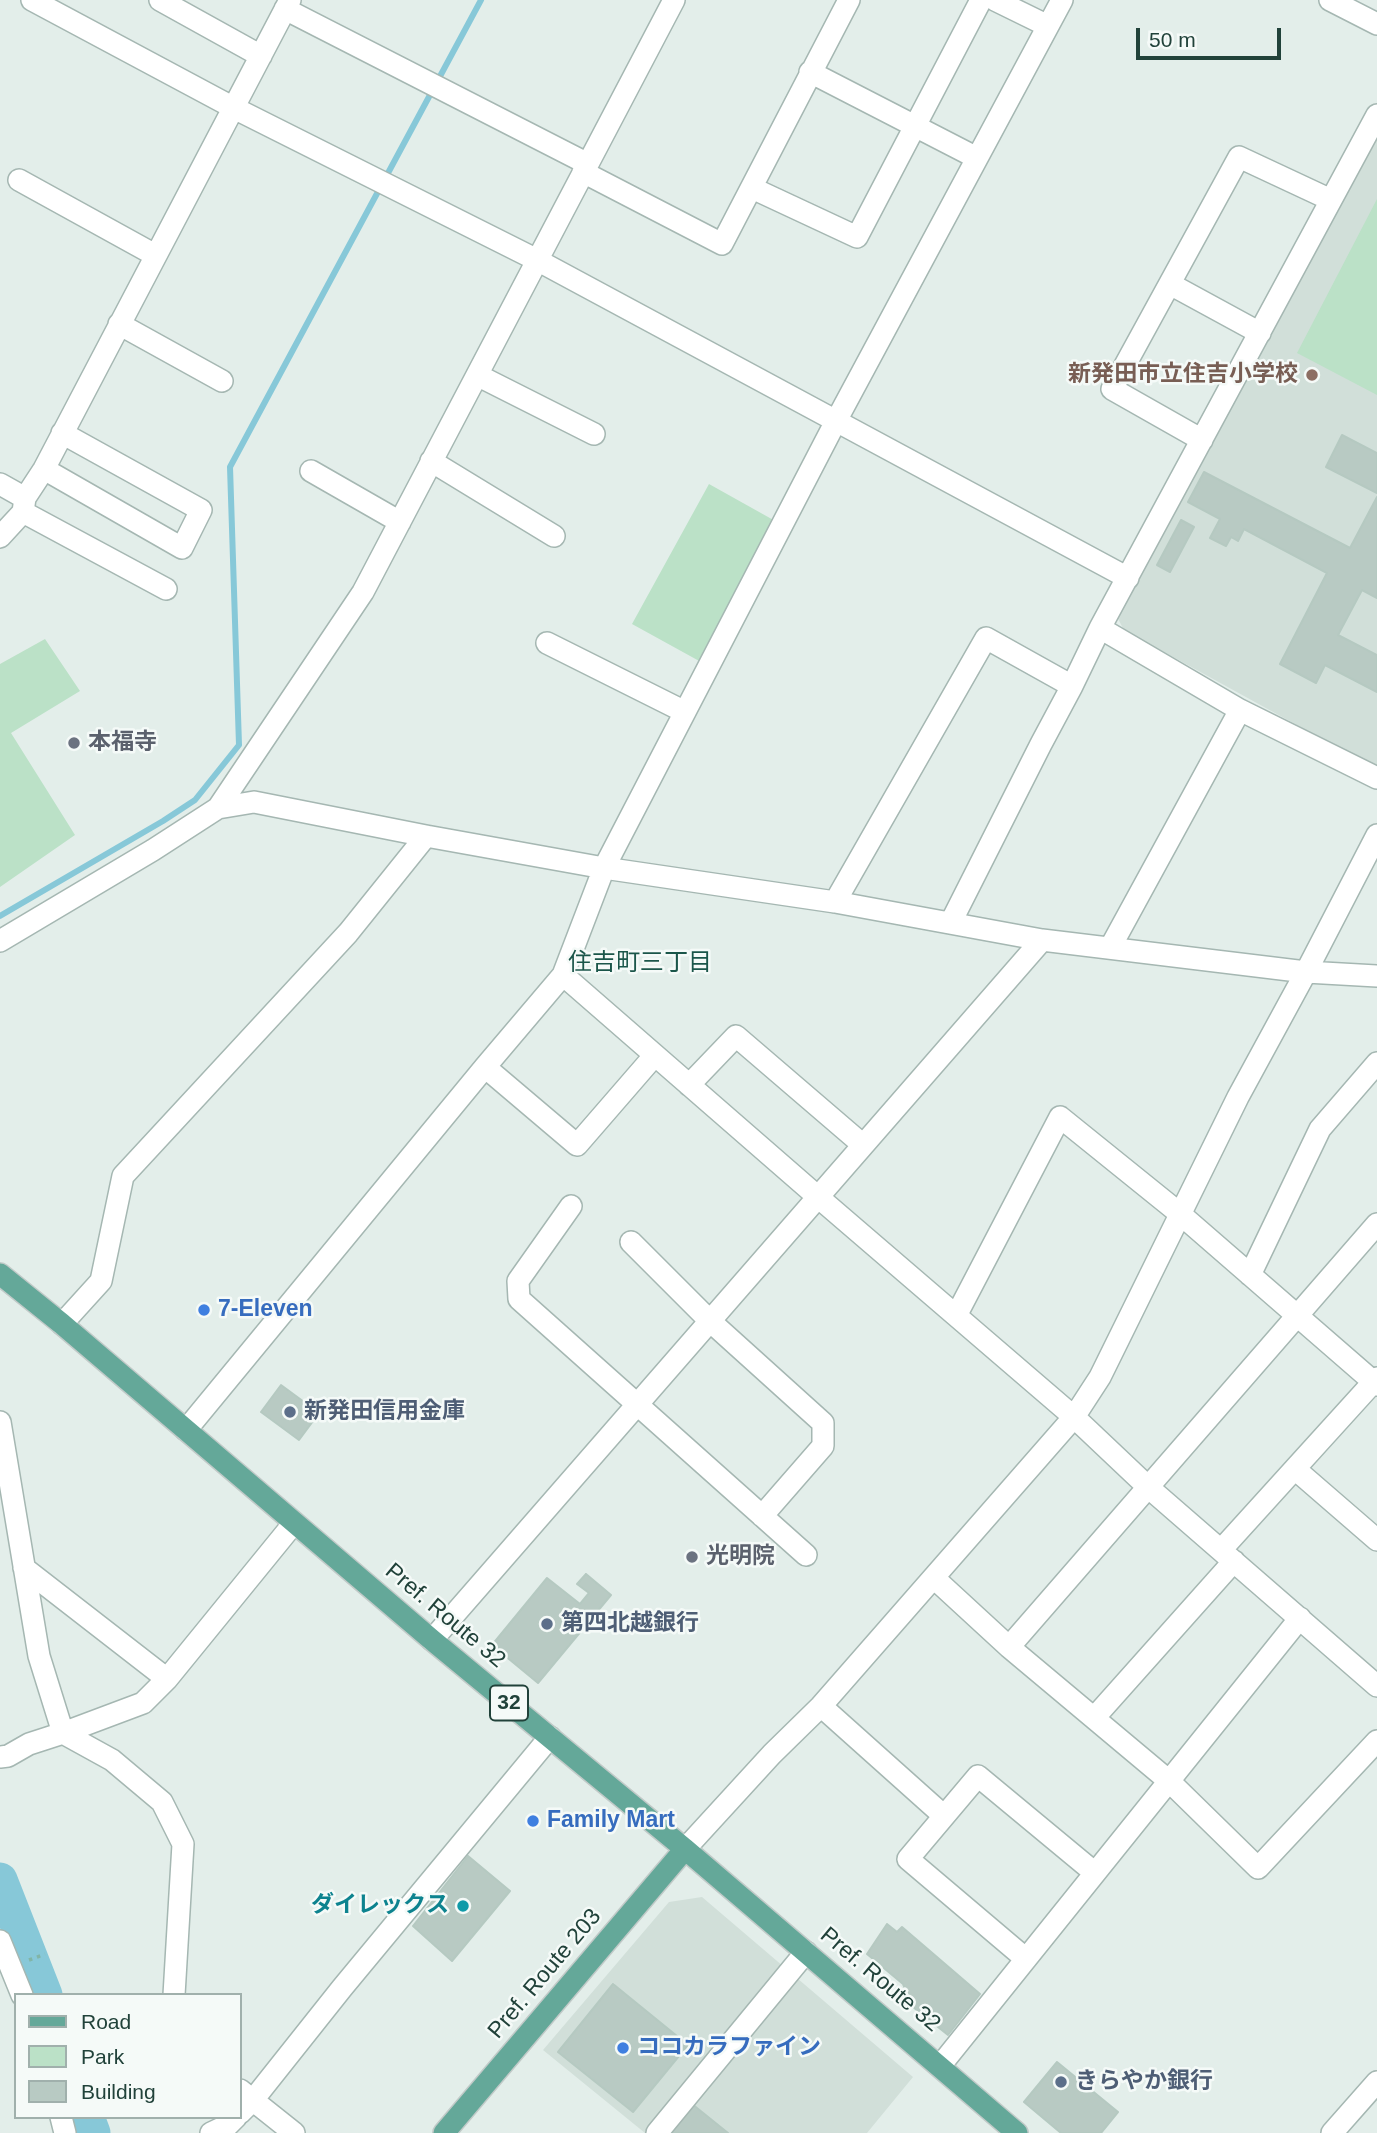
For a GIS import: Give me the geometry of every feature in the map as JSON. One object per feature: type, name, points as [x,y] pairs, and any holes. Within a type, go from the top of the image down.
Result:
[{"type":"main road","name":"Pref. Route 32","points":[[0,1275],[62,1324],[432,1640],[685,1849],[1017,2133]]},
{"type":"main road","name":"Pref. Route 203","points":[[444,2133],[685,1849]]},
{"type":"street","points":[[32,0],[234,108],[537,260],[1128,578]]},
{"type":"street","points":[[160,0],[261,55]]},
{"type":"street","points":[[5,931],[153,850],[218,808],[363,592],[674,0]]},
{"type":"street","points":[[0,537],[24,505],[44,469],[288,4],[722,244],[849,0]]},
{"type":"street","points":[[752,188],[856,237],[981,0]]},
{"type":"street","points":[[995,0],[1048,26]]},
{"type":"street","points":[[186,1430],[563,975],[604,868],[836,421],[1062,0]]},
{"type":"street","points":[[1330,0],[1377,24]]},
{"type":"street","points":[[810,72],[977,158]]},
{"type":"street","points":[[951,922],[1100,628],[1377,115]]},
{"type":"street","points":[[1202,440],[1112,389],[1239,157],[1331,200]]},
{"type":"street","points":[[19,180],[155,255]]},
{"type":"street","points":[[1170,284],[1259,333]]},
{"type":"street","points":[[119,324],[222,381]]},
{"type":"street","points":[[477,375],[594,434]]},
{"type":"street","points":[[44,469],[183,548],[201,510],[62,433]]},
{"type":"street","points":[[431,461],[554,536]]},
{"type":"street","points":[[311,471],[400,522]]},
{"type":"street","points":[[0,484],[24,505],[166,589]]},
{"type":"street","points":[[1100,628],[1240,710],[1377,778]]},
{"type":"street","points":[[835,902],[986,638],[1072,686]]},
{"type":"street","points":[[547,643],[685,712]]},
{"type":"street","points":[[1110,948],[1240,710]]},
{"type":"street","points":[[218,808],[254,802],[604,868],[835,902],[1042,940],[1306,972],[1377,976]]},
{"type":"street","points":[[685,1849],[772,1754],[821,1706],[1074,1417],[1100,1377],[1238,1097],[1377,835]]},
{"type":"street","points":[[62,1324],[101,1281],[123,1176],[348,933],[426,836]]},
{"type":"street","points":[[432,1640],[1042,940]]},
{"type":"street","points":[[563,975],[957,1314],[1149,1487],[1377,1686]]},
{"type":"street","points":[[689,1085],[736,1036],[863,1145]]},
{"type":"street","points":[[485,1066],[577,1145],[655,1055]]},
{"type":"street","points":[[1250,1275],[1320,1129],[1377,1063]]},
{"type":"street","points":[[957,1314],[1060,1117],[1179,1213],[1376,1382],[1295,1469],[1228,1556],[1094,1718]]},
{"type":"street","points":[[571,1206],[517,1281],[519,1299],[806,1555]]},
{"type":"street","points":[[1009,1647],[1377,1224]]},
{"type":"street","points":[[631,1242],[710,1321],[823,1423],[823,1446],[762,1516]]},
{"type":"street","points":[[0,1423],[39,1657],[63,1733],[112,1760],[162,1802],[183,1844],[174,1993]]},
{"type":"street","points":[[1295,1469],[1377,1540]]},
{"type":"street","points":[[0,1757],[143,1703],[167,1679],[295,1523]]},
{"type":"street","points":[[24,1568],[167,1679]]},
{"type":"street","points":[[934,1578],[1009,1647],[1169,1781],[1258,1868],[1377,1741]]},
{"type":"street","points":[[940,2066],[1300,1618]]},
{"type":"street","points":[[821,1706],[944,1816]]},
{"type":"street","points":[[294,2133],[244,2101],[351,1978],[550,1737]]},
{"type":"street","points":[[1026,1959],[908,1859],[978,1776],[1095,1873]]},
{"type":"street","points":[[0,1941],[21,1993]]},
{"type":"street","points":[[657,2133],[806,1952]]},
{"type":"street","points":[[1332,2133],[1377,2081]]},
{"type":"street","points":[[210,2133],[228,2125],[234,2119]]},
{"type":"path","points":[[20,1962],[45,1954]]},
{"type":"shaded area","name":"新発田市立住吉小学校","points":[[1377,134],[1375,768],[1124,630],[1117,617]]},
{"type":"shaded area","points":[[702,1897],[913,2077],[867,2133],[645,2133],[543,2050],[669,1902]]},
{"type":"green space","points":[[1377,199],[1377,395],[1297,353]]},
{"type":"green space","points":[[709,484],[777,522],[701,662],[632,624]]},
{"type":"green space","points":[[45,639],[80,691],[11,733],[75,835],[0,887],[0,664]]},
{"type":"building","points":[[1342,435],[1377,453],[1377,493],[1326,467]]},
{"type":"building","points":[[1204,472],[1350,548],[1377,497],[1377,598],[1362,590],[1338,635],[1377,655],[1377,692],[1325,665],[1316,683],[1280,664],[1327,573],[1244,529],[1238,541],[1231,537],[1226,546],[1210,538],[1220,519],[1188,502]]},
{"type":"building","points":[[1181,520],[1194,527],[1170,572],[1157,565]]},
{"type":"building","name":"新発田信用金庫","points":[[281,1385],[319,1413],[299,1440],[261,1412]]},
{"type":"building","name":"第四北越銀行","points":[[586,1574],[611,1595],[538,1683],[492,1645],[547,1578],[580,1604],[589,1593],[577,1584]]},
{"type":"building","name":"ダイレックス","points":[[468,1856],[510,1891],[452,1961],[413,1926]]},
{"type":"building","points":[[887,1924],[897,1932],[902,1927],[980,1994],[948,2035],[913,2007],[903,1984],[867,1954]]},
{"type":"building","name":"ココカラファイン","points":[[613,1984],[688,2045],[633,2112],[558,2052]]},
{"type":"building","name":"きらやか銀行","points":[[1057,2062],[1118,2112],[1101,2133],[1061,2133],[1024,2102]]},
{"type":"building","points":[[692,2104],[728,2133],[669,2133]]},
{"type":"waterway","points":[[0,916],[195,800],[239,745],[230,467],[481,0]]},
{"type":"waterway","points":[[0,1880],[44,1993]]},
{"type":"waterway","points":[[88,2119],[93,2133]]},
{"type":"place","name":"新発田市立住吉小学校","points":[[1312,375]]},
{"type":"place","name":"本福寺","points":[[74,743]]},
{"type":"place","name":"7-Eleven","points":[[204,1310]]},
{"type":"place","name":"新発田信用金庫","points":[[290,1412]]},
{"type":"place","name":"光明院","points":[[692,1557]]},
{"type":"place","name":"第四北越銀行","points":[[547,1624]]},
{"type":"place","name":"Family Mart","points":[[533,1821]]},
{"type":"place","name":"ダイレックス","points":[[463,1906]]},
{"type":"place","name":"ココカラファイン","points":[[623,2048]]},
{"type":"place","name":"きらやか銀行","points":[[1061,2082]]},
{"type":"district","name":"住吉町三丁目","points":[[640,963]]}]
